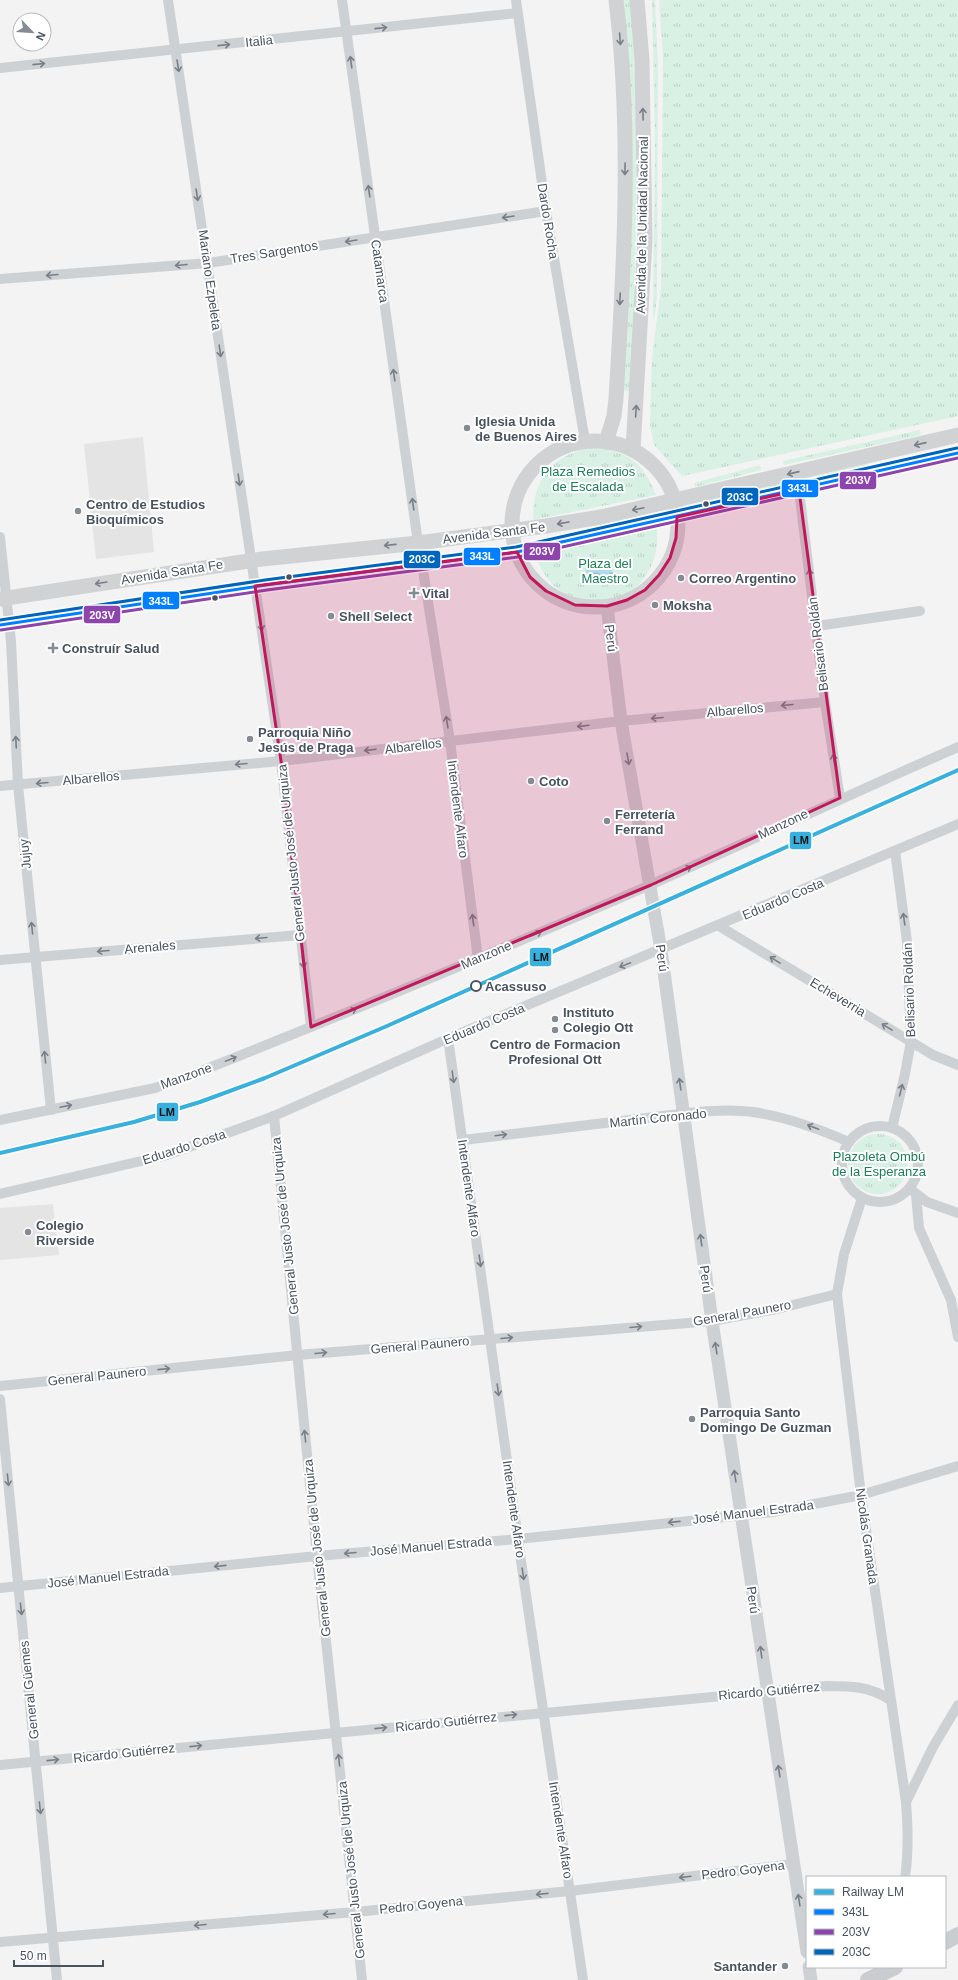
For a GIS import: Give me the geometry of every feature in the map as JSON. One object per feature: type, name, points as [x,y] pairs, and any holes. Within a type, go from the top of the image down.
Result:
[{"type":"main road","name":"Avenida de la Unidad Nacional","points":[[606,442],[614,416],[625,164],[622,61],[616,0]]},
{"type":"main road","name":"Avenida de la Unidad Nacional","points":[[633,450],[645,240],[642,60],[637,0]]},
{"type":"main road","name":"Avenida Santa Fe","points":[[3,598],[250,560],[418,543],[512,531],[601,517],[958,435]]},
{"type":"main road","points":[[585,442],[606,442],[633,450],[654,466],[666,481],[674,501],[677,517],[676,538],[670,558],[659,576],[645,590],[633,597],[607,606],[591,607],[575,605],[546,591],[530,577],[517,552],[512,531],[513,510],[517,494],[526,479],[537,465],[551,454],[567,446],[585,442]]},
{"type":"main road","points":[[883,453],[887,469]]},
{"type":"main road","name":"Avenida Santa Fe","points":[[4,625],[255,586],[517,552],[799,490],[958,453]]},
{"type":"main road","points":[[946,1941],[958,1935]]},
{"type":"main road","points":[[875,1978],[893,1968]]},
{"type":"street","name":"Mariano Ezpeleta","points":[[168,0],[208,262],[250,560]]},
{"type":"street","name":"Catamarca","points":[[342,0],[418,543]]},
{"type":"street","name":"Dardo Rocha","points":[[516,0],[546,211],[585,442]]},
{"type":"street","name":"Italia","points":[[0,68],[517,13]]},
{"type":"street","name":"Tres Sargentos","points":[[0,279],[208,262],[546,211]]},
{"type":"street","name":"Belisario Roldán","points":[[799,490],[826,702],[840,798]]},
{"type":"street","name":"Jujuy","points":[[0,536],[4,625],[18,785],[51,1110]]},
{"type":"street","name":"General Justo José de Urquiza","points":[[250,560],[281,761],[312,1027]]},
{"type":"street","name":"Intendente Alfaro","points":[[422,564],[450,741],[478,959]]},
{"type":"street","name":"Perú","points":[[607,606],[622,721],[661,950],[712,1321],[806,1946]]},
{"type":"street","points":[[817,626],[920,611]]},
{"type":"street","name":"Albarellos","points":[[0,786],[281,761],[622,721],[826,702]]},
{"type":"street","name":"Manzone","points":[[0,1120],[155,1088],[312,1027],[478,959],[651,885],[840,798],[958,747]]},
{"type":"street","name":"Eduardo Costa","points":[[0,1194],[167,1155],[274,1116],[448,1038],[719,926],[958,824]]},
{"type":"street","name":"Belisario Roldán","points":[[892,1128],[911,1041],[907,941],[895,851]]},
{"type":"street","name":"Echeverria","points":[[719,926],[933,1055],[958,1065]]},
{"type":"street","name":"Arenales","points":[[0,960],[300,934]]},
{"type":"street","name":"Intendente Alfaro","points":[[448,1038],[518,1539],[583,1980]]},
{"type":"street","name":"Martín Coronado","points":[[462,1140],[684,1114],[751,1112],[778,1116],[810,1125],[849,1142]]},
{"type":"street","name":"General Justo José de Urquiza","points":[[274,1116],[317,1556],[362,1980]]},
{"type":"street","points":[[913,1191],[887,1201],[874,1202],[862,1198],[852,1190],[848,1184],[842,1166],[843,1154],[849,1142],[857,1134],[868,1128],[880,1126],[892,1128],[902,1133],[910,1141],[915,1152],[917,1163],[913,1191],[919,1228],[951,1300],[958,1337]]},
{"type":"street","points":[[913,1191],[927,1202],[958,1213]]},
{"type":"street","name":"Nicolás Granada","points":[[862,1198],[844,1254],[837,1294],[861,1495],[906,1802],[909,1834],[904,1876]]},
{"type":"street","name":"General Paunero","points":[[0,1386],[298,1355],[712,1321],[777,1309],[837,1294]]},
{"type":"street","name":"General Güemes","points":[[0,1399],[57,1980]]},
{"type":"street","name":"José Manuel Estrada","points":[[0,1588],[317,1556],[518,1539],[741,1515],[780,1510],[861,1495],[958,1466]]},
{"type":"street","name":"Ricardo Gutiérrez","points":[[0,1765],[767,1690],[846,1686],[864,1688],[880,1693],[890,1700]]},
{"type":"street","points":[[906,1802],[933,1747],[958,1705]]},
{"type":"street","name":"Pedro Goyena","points":[[0,1942],[355,1912],[570,1891],[793,1864]]},
{"type":"street","points":[[809,1968],[811,1980]]},
{"type":"highlighted area","points":[[799,490],[840,798],[651,885],[311,1027],[281,761],[255,586],[517,552],[530,577],[546,591],[575,605],[607,606],[627,600],[645,590],[659,575],[670,558],[676,538],[677,517]]},
{"type":"shaded area","points":[[143,437],[154,552],[96,559],[84,444]]},
{"type":"shaded area","name":"Colegio Riverside","points":[[53,1204],[59,1255],[0,1260],[0,1208]]},
{"type":"green space","points":[[623,0],[631,0],[636,93],[636,232],[632,372],[629,391],[623,391]]},
{"type":"green space","points":[[652,0],[655,0],[658,64],[657,297],[655,315],[653,319],[655,143]]},
{"type":"green space","points":[[659,0],[958,0],[958,416],[682,476],[654,445],[650,424],[652,357],[661,288],[663,57]]},
{"type":"green space","points":[[920,430],[921,435],[784,465],[783,461]]},
{"type":"green space","name":"Plaza Remedios de Escalada","points":[[589,448],[613,451],[631,459],[645,474],[656,495],[533,520],[536,493],[546,472],[564,457]]},
{"type":"green space","points":[[866,464],[867,466],[700,504],[700,501]]},
{"type":"green space","points":[[760,465],[761,470],[695,487],[694,483]]},
{"type":"green space","name":"Plaza del Maestro","points":[[657,529],[655,557],[644,578],[628,593],[608,601],[587,602],[566,595],[548,579],[535,555]]},
{"type":"green space","name":"Plazoleta Ombú de la Esperanza","points":[[872,1134],[884,1134],[895,1139],[903,1147],[908,1158],[906,1176],[895,1189],[884,1194],[872,1194],[861,1189],[853,1181],[848,1170],[848,1158],[853,1147],[861,1139]]},
{"type":"water","points":[[610,562],[613,574],[588,580],[585,568]]},
{"type":"rail line","name":"LM","points":[[0,1153],[134,1122],[200,1102],[265,1078],[387,1026],[958,770]]},
{"type":"transit line","name":"203C","points":[[0,620],[265,580],[516,547],[957,448]]},
{"type":"transit line","name":"343L","points":[[0,625],[266,585],[517,552],[958,453]]},
{"type":"transit line","name":"203V","points":[[1,630],[267,590],[518,557],[958,458]]},
{"type":"place","name":"Iglesia Unida de Buenos Aires","points":[[467,428]]},
{"type":"place","name":"Centro de Estudios Bioquímicos","points":[[78,511]]},
{"type":"place","name":"Correo Argentino","points":[[681,578]]},
{"type":"place","name":"Vital","points":[[414,593]]},
{"type":"place","name":"Moksha","points":[[655,605]]},
{"type":"place","name":"Shell Select","points":[[331,616]]},
{"type":"place","name":"Construír Salud","points":[[53,648]]},
{"type":"place","name":"Parroquia Niño Jesús de Praga","points":[[250,739]]},
{"type":"place","name":"Coto","points":[[531,781]]},
{"type":"place","name":"Ferretería Ferrand","points":[[607,821]]},
{"type":"place","name":"Acassuso","points":[[476,986]]},
{"type":"place","name":"Instituto Colegio Ott","points":[[555,1019]]},
{"type":"place","name":"Centro de Formacion Profesional Ott","points":[[555,1030]]},
{"type":"place","name":"Colegio Riverside","points":[[28,1232]]},
{"type":"place","name":"Parroquia Santo Domingo De Guzman","points":[[692,1419]]},
{"type":"place","name":"Santander","points":[[785,1966]]}]
